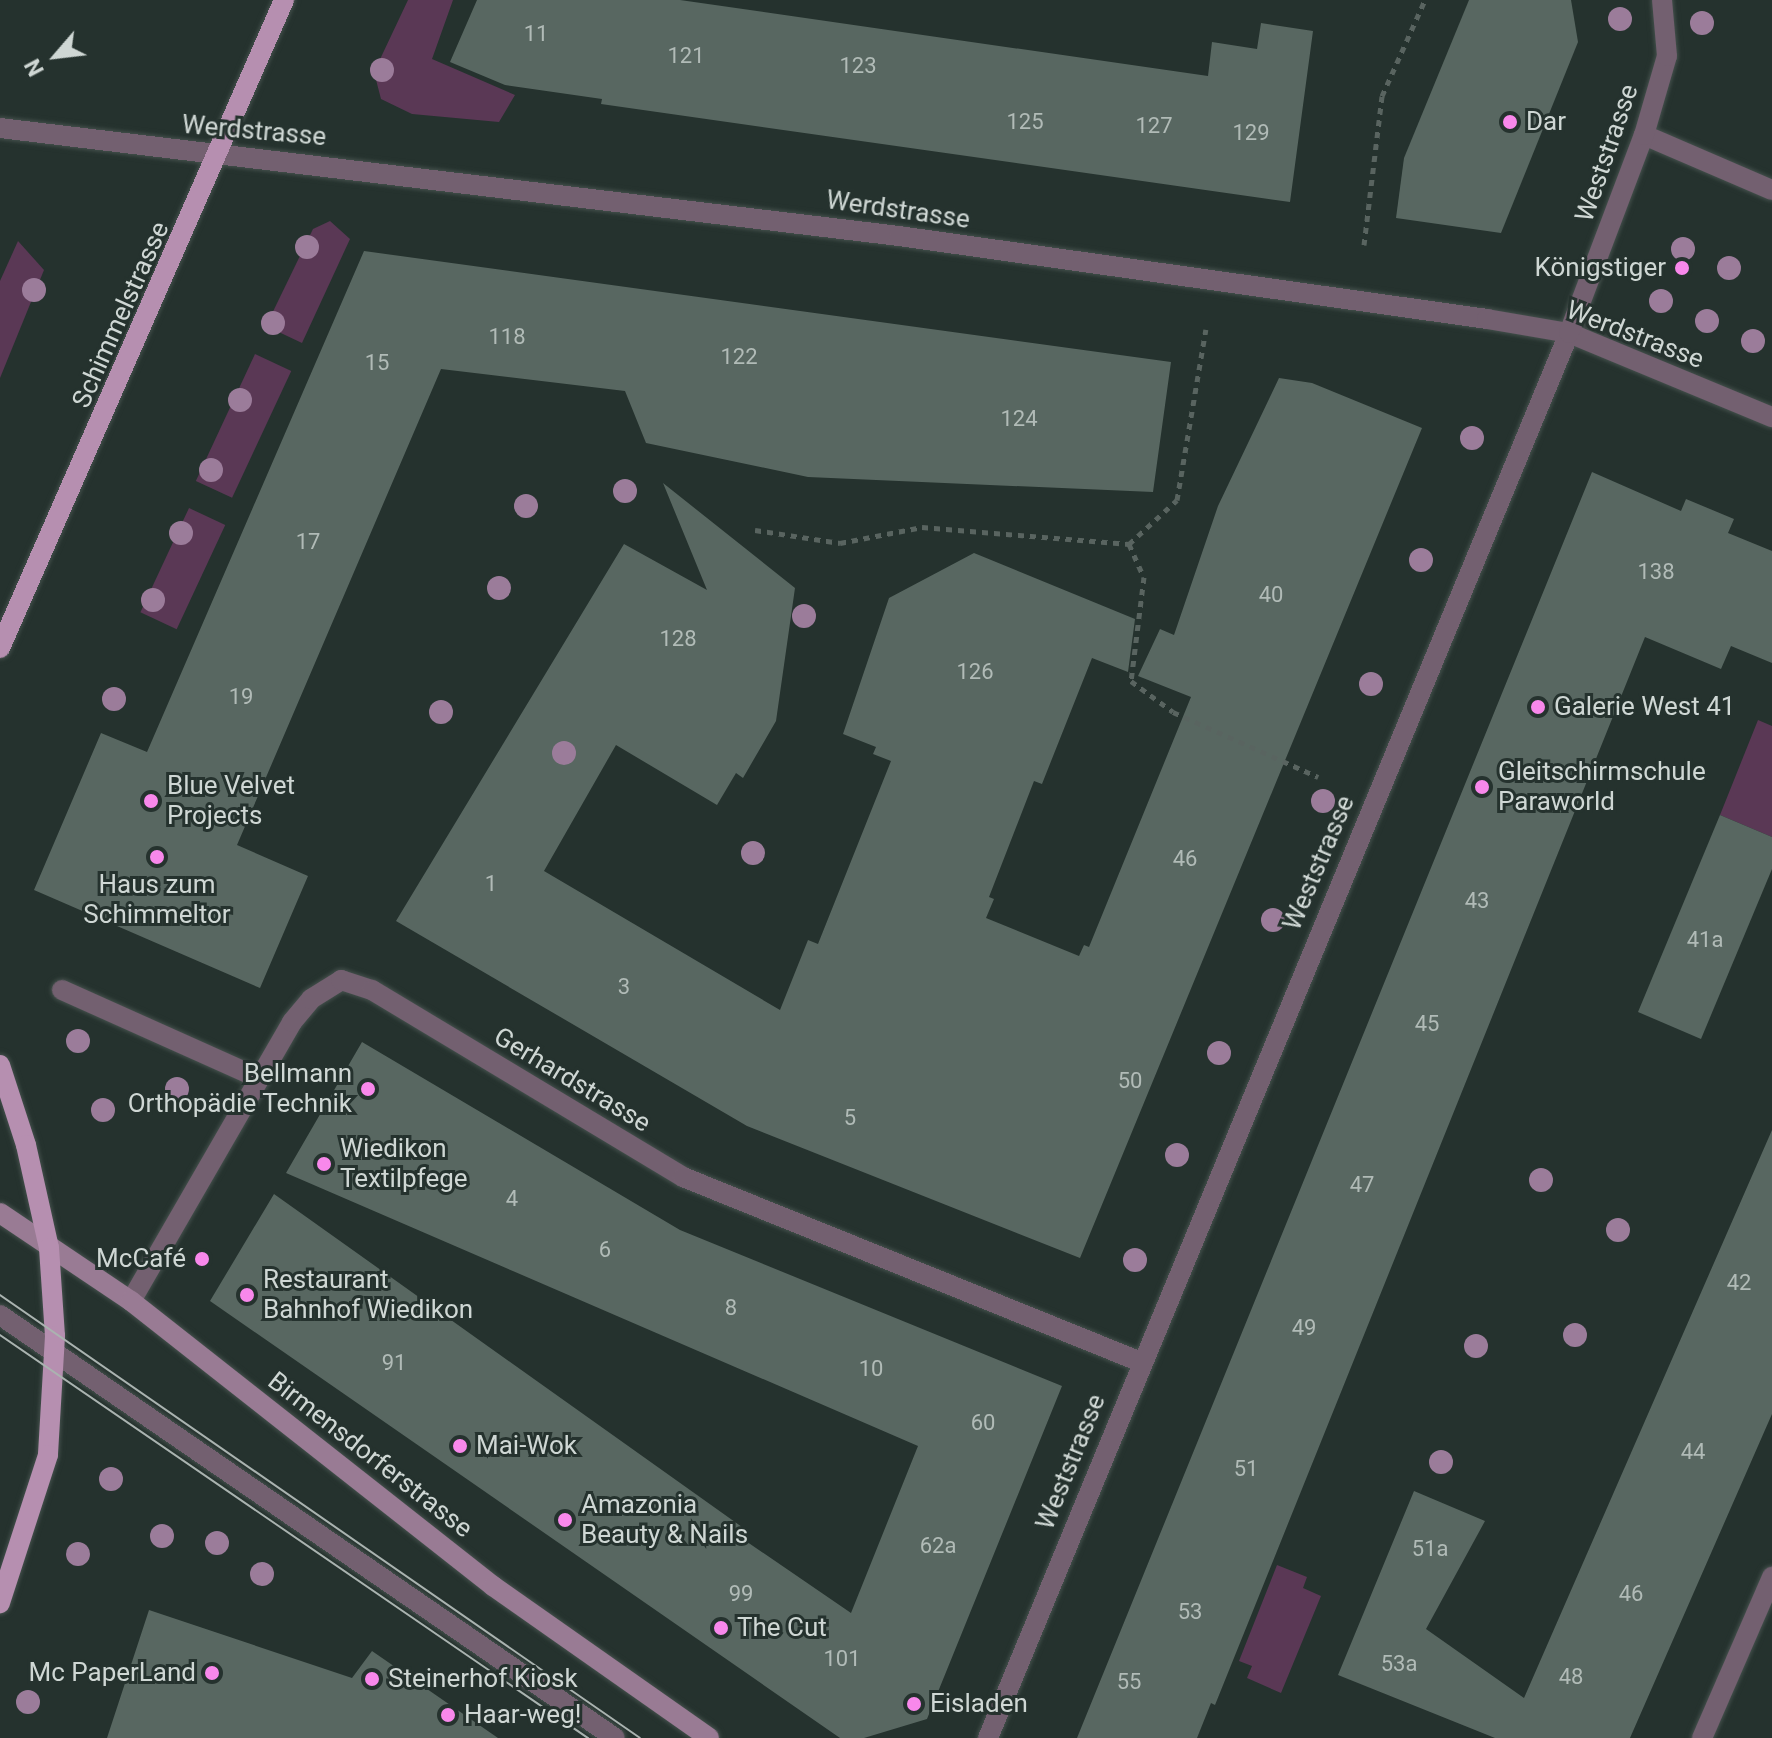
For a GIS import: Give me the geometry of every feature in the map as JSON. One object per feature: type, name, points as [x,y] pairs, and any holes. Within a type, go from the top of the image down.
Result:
[{"type":"main road","name":"Schimmelstrasse","points":[[0,648],[284,0]]},
{"type":"main road","points":[[0,1065],[26,1145],[49,1248],[55,1355],[48,1455],[0,1603]]},
{"type":"main road","name":"Birmensdorferstrasse","points":[[0,1213],[131,1301],[493,1586],[709,1738]]},
{"type":"street","name":"Weststrasse","points":[[988,1738],[1140,1362],[1569,333],[1644,135],[1667,56],[1662,0]]},
{"type":"street","name":"Werdstrasse","points":[[0,128],[218,155],[341,165],[899,236],[1569,333],[1772,417]]},
{"type":"street","points":[[1644,135],[1772,190]]},
{"type":"street","name":"Gerhardstrasse","points":[[131,1301],[259,1078],[311,999],[341,980],[372,990],[683,1177],[1140,1362]]},
{"type":"street","points":[[62,990],[259,1078]]},
{"type":"street","points":[[0,1315],[615,1738]]},
{"type":"street","points":[[1702,1738],[1772,1577]]},
{"type":"path","points":[[1364,245],[1382,96],[1425,0]]},
{"type":"path","points":[[755,530],[840,543],[922,527],[1129,544],[1177,500],[1206,329]]},
{"type":"path","points":[[1129,544],[1144,577],[1131,681],[1173,712],[1318,777]]},
{"type":"shaded area","points":[[408,0],[453,0],[432,59],[515,95],[499,122],[412,114],[381,99],[374,72]]},
{"type":"shaded area","points":[[330,221],[350,239],[302,343],[266,326],[313,229]]},
{"type":"shaded area","points":[[18,241],[44,270],[0,378],[0,281]]},
{"type":"shaded area","points":[[255,354],[291,371],[232,498],[196,481]]},
{"type":"shaded area","points":[[189,508],[225,525],[177,629],[140,612]]},
{"type":"shaded area","points":[[1758,720],[1772,726],[1772,837],[1720,815]]},
{"type":"shaded area","points":[[1277,1565],[1307,1577],[1303,1588],[1321,1596],[1281,1693],[1247,1678],[1252,1666],[1239,1661]]},
{"type":"building","points":[[477,0],[680,0],[1208,76],[1212,42],[1257,49],[1261,23],[1313,31],[1290,202],[601,104],[602,99],[505,85],[450,62]]},
{"type":"building","points":[[1469,0],[1571,0],[1578,42],[1501,233],[1396,218],[1404,158]]},
{"type":"building","points":[[364,251],[1171,362],[1153,492],[808,477],[646,443],[625,391],[441,369],[237,845],[308,876],[260,988],[34,890],[101,733],[147,752]]},
{"type":"building","points":[[1279,378],[1312,383],[1422,428],[1080,1258],[747,1126],[396,921],[624,544],[707,590],[663,483],[795,588],[776,721],[743,778],[736,773],[717,805],[616,745],[544,871],[780,1010],[808,940],[818,944],[891,761],[873,754],[876,747],[843,734],[889,598],[974,553],[1135,619],[1128,672],[1092,658],[1042,784],[1034,781],[989,897],[994,899],[986,918],[1079,956],[1084,945],[1089,947],[1191,697],[1138,676],[1160,629],[1174,635],[1218,506]]},
{"type":"building","points":[[1592,472],[1681,511],[1686,499],[1734,519],[1728,533],[1772,551],[1772,663],[1731,646],[1721,669],[1645,637],[1215,1705],[1211,1703],[1197,1738],[1077,1738]]},
{"type":"building","points":[[1720,815],[1772,837],[1772,869],[1701,1039],[1638,1012]]},
{"type":"building","points":[[362,1042],[680,1230],[1062,1386],[927,1719],[864,1738],[840,1738],[210,1301],[274,1194],[742,1527],[737,1535],[851,1613],[918,1446],[286,1173]]},
{"type":"building","points":[[1772,1130],[1772,1414],[1630,1738],[1495,1738],[1338,1675],[1414,1491],[1485,1521],[1426,1629],[1524,1698]]},
{"type":"building","points":[[149,1610],[352,1678],[372,1651],[498,1738],[107,1738]]},
{"type":"tram line","points":[[0,1295],[640,1738]]},
{"type":"tram line","points":[[0,1335],[588,1738]]},
{"type":"place","name":"Dar","points":[[1510,122]]},
{"type":"place","name":"Königstiger","points":[[1682,268]]},
{"type":"place","name":"Galerie West 41","points":[[1538,707]]},
{"type":"place","name":"Gleitschirmschule Paraworld","points":[[1482,787]]},
{"type":"place","name":"Blue Velvet Projects","points":[[151,801]]},
{"type":"place","name":"Haus zum Schimmeltor","points":[[157,857]]},
{"type":"place","name":"Bellmann Orthopädie Technik","points":[[368,1089]]},
{"type":"place","name":"Wiedikon Textilpfege","points":[[324,1164]]},
{"type":"place","name":"McCafé","points":[[202,1259]]},
{"type":"place","name":"Restaurant Bahnhof Wiedikon","points":[[247,1295]]},
{"type":"place","name":"Mai-Wok","points":[[460,1446]]},
{"type":"place","name":"Amazonia Beauty & Nails","points":[[565,1520]]},
{"type":"place","name":"The Cut","points":[[721,1628]]},
{"type":"place","name":"Mc PaperLand","points":[[212,1673]]},
{"type":"place","name":"Steinerhof Kiosk","points":[[372,1679]]},
{"type":"place","name":"Eisladen","points":[[914,1704]]},
{"type":"place","name":"Haar-weg!","points":[[448,1715]]}]
